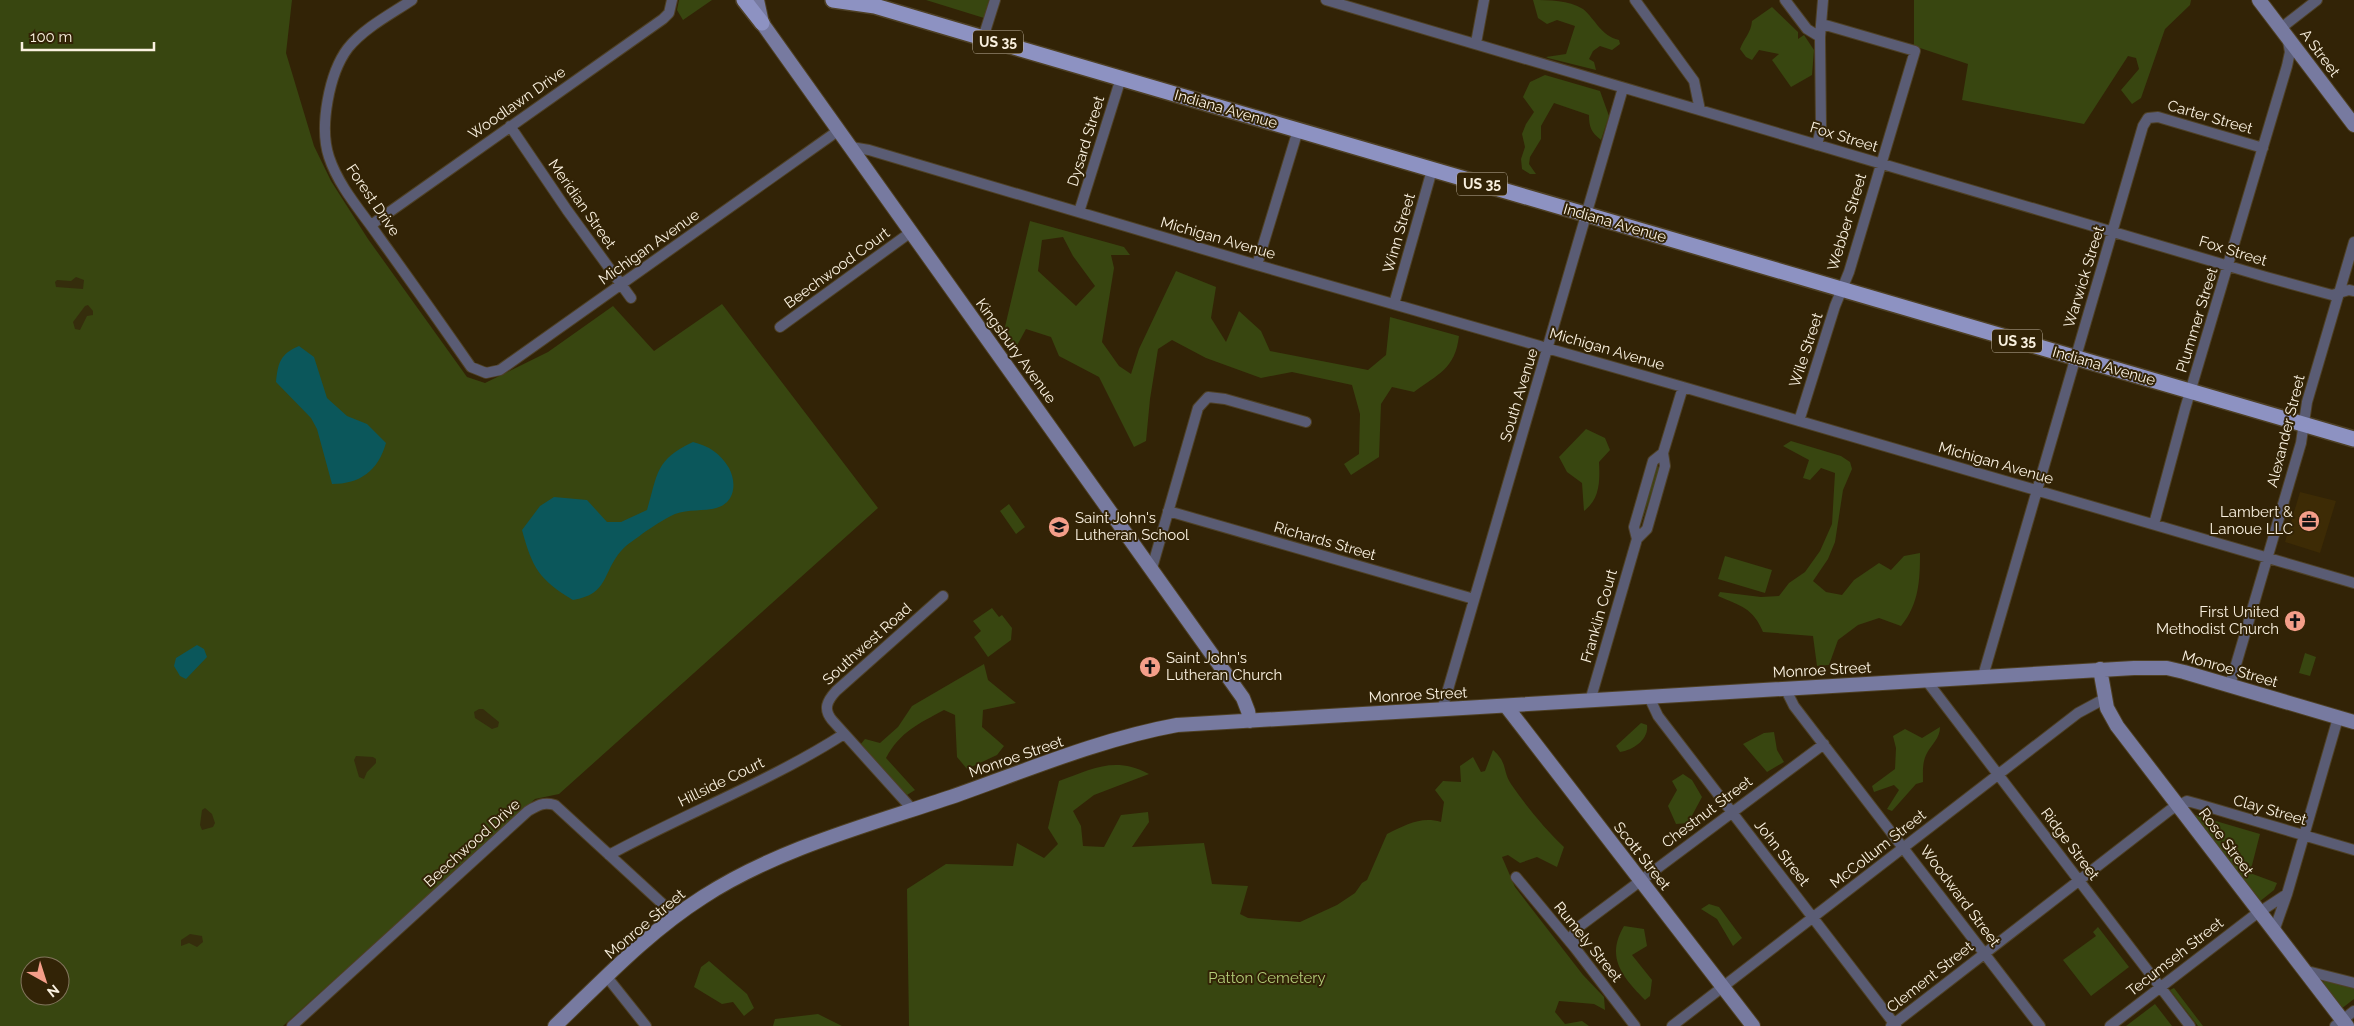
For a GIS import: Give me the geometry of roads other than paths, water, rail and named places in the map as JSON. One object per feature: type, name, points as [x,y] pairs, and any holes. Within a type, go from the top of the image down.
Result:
[{"type":"main road","points":[[744,0],[762,23]]},
{"type":"main road","name":"Kingsbury Avenue","points":[[757,0],[762,23],[1243,698],[1250,721]]},
{"type":"main road","name":"Indiana Avenue","points":[[833,0],[875,6]]},
{"type":"main road","name":"Indiana Avenue","points":[[861,0],[875,6],[983,38],[2354,439]]},
{"type":"main road","name":"A Street","points":[[2259,0],[2354,125]]},
{"type":"main road","name":"Monroe Street","points":[[555,1026],[674,918],[702,897],[768,862],[913,810],[1145,731],[1177,725],[2100,669],[2167,668],[2354,722]]},
{"type":"main road","name":"Rose Street","points":[[2100,669],[2104,699],[2117,726],[2274,931],[2341,1024]]},
{"type":"main road","name":"Scott Street","points":[[1506,706],[1753,1026]]},
{"type":"street","name":"Forest Drive","points":[[412,0],[352,43],[342,58],[327,106],[324,123],[325,139],[332,164],[341,182],[471,367]]},
{"type":"street","name":"Woodlawn Drive","points":[[371,226],[663,19],[669,12],[672,0]]},
{"type":"street","points":[[983,38],[995,0]]},
{"type":"street","name":"Fox Street","points":[[1326,0],[2229,266],[2332,294],[2354,291]]},
{"type":"street","points":[[1476,43],[1484,0]]},
{"type":"street","points":[[1635,0],[1694,81],[1700,110]]},
{"type":"street","points":[[1785,0],[1807,28],[1820,37]]},
{"type":"street","points":[[1817,145],[1821,120],[1820,37],[1823,0]]},
{"type":"street","points":[[2284,33],[2317,0]]},
{"type":"street","points":[[1822,24],[1915,51],[1881,164]]},
{"type":"street","name":"Plummer Street","points":[[2154,524],[2191,390],[2229,266],[2290,52],[2284,33]]},
{"type":"street","name":"Dysard Street","points":[[1079,212],[1121,78]]},
{"type":"street","name":"South Avenue","points":[[1442,710],[1624,88]]},
{"type":"street","name":"Carter Street","points":[[2148,118],[2158,117],[2263,148]]},
{"type":"street","name":"Warwick Street","points":[[1983,676],[2143,126],[2148,118]]},
{"type":"street","name":"Meridian Street","points":[[510,126],[567,210],[631,298]]},
{"type":"street","name":"Michigan Avenue","points":[[471,367],[486,373],[500,370],[839,130]]},
{"type":"street","points":[[1257,265],[1298,130]]},
{"type":"street","name":"Michigan Avenue","points":[[851,147],[869,150],[1257,265],[2354,583]]},
{"type":"street","name":"Webber Street","points":[[1843,289],[1881,164]]},
{"type":"street","name":"Winn Street","points":[[1394,304],[1432,170]]},
{"type":"street","name":"Beechwood Court","points":[[780,328],[911,232]]},
{"type":"street","name":"Alexander Street","points":[[2230,685],[2306,424],[2307,402],[2341,292],[2354,242]]},
{"type":"street","name":"Wile Street","points":[[1799,421],[1843,289]]},
{"type":"street","name":"Franklin Court","points":[[1590,701],[1637,539],[1634,527],[1653,461],[1663,453],[1683,387]]},
{"type":"street","points":[[1152,568],[1198,408],[1208,397],[1225,399],[1306,422]]},
{"type":"street","name":"Richards Street","points":[[1168,511],[1474,599]]},
{"type":"street","name":"Southwest Road","points":[[913,810],[844,734],[827,711],[827,702],[943,596]]},
{"type":"street","name":"Ridge Street","points":[[1926,680],[2190,1026]]},
{"type":"street","name":"Woodward Street","points":[[1785,688],[1794,706],[2040,1026]]},
{"type":"street","name":"John Street","points":[[1649,697],[1658,716],[1814,917],[1816,923],[1894,1025]]},
{"type":"street","name":"McCollum Street","points":[[1672,1026],[2078,713],[2104,699]]},
{"type":"street","points":[[2274,931],[2287,894],[2338,718]]},
{"type":"street","name":"Hillside Court","points":[[609,855],[652,831],[722,799],[844,734]]},
{"type":"street","name":"Chestnut Street","points":[[1575,948],[1573,935],[1580,926],[1824,744]]},
{"type":"street","name":"Clay Street","points":[[2177,805],[2187,801],[2354,850]]},
{"type":"street","name":"Beechwood Drive","points":[[292,1026],[528,811],[538,805],[546,803],[555,806],[667,908],[674,918]]},
{"type":"street","name":"Clement Street","points":[[1894,1025],[1984,953],[2177,805]]},
{"type":"street","name":"Rumely Street","points":[[1516,877],[1575,948],[1635,1026]]},
{"type":"street","name":"Tecumseh Street","points":[[2110,1026],[2259,912],[2287,894]]},
{"type":"street","points":[[2303,970],[2354,983]]},
{"type":"street","points":[[607,977],[646,1026]]},
{"type":"street","points":[[2341,1024],[2354,1010]]},
{"type":"water","points":[[299,346],[314,357],[327,398],[347,416],[367,424],[386,443],[383,453],[373,468],[351,482],[332,484],[317,429],[311,418],[276,382],[281,360],[288,352]]},
{"type":"water","points":[[693,442],[714,451],[729,468],[733,487],[728,501],[722,506],[708,510],[675,514],[650,529],[623,548],[599,588],[585,597],[573,600],[561,593],[545,579],[538,571],[529,554],[522,530],[540,506],[554,497],[587,500],[607,522],[621,522],[647,510],[660,469],[671,455]]},
{"type":"water","points":[[197,645],[204,649],[207,657],[186,679],[180,676],[174,666],[176,658]]},
{"type":"place","name":"Lambert & Lanoue LLC","points":[[2309,521]]},
{"type":"place","name":"Saint John's Lutheran School","points":[[1059,527]]},
{"type":"place","name":"First United Methodist Church","points":[[2295,621]]},
{"type":"place","name":"Saint John's Lutheran Church","points":[[1150,667]]},
{"type":"park label","name":"Patton Cemetery","points":[[1267,978]]}]
